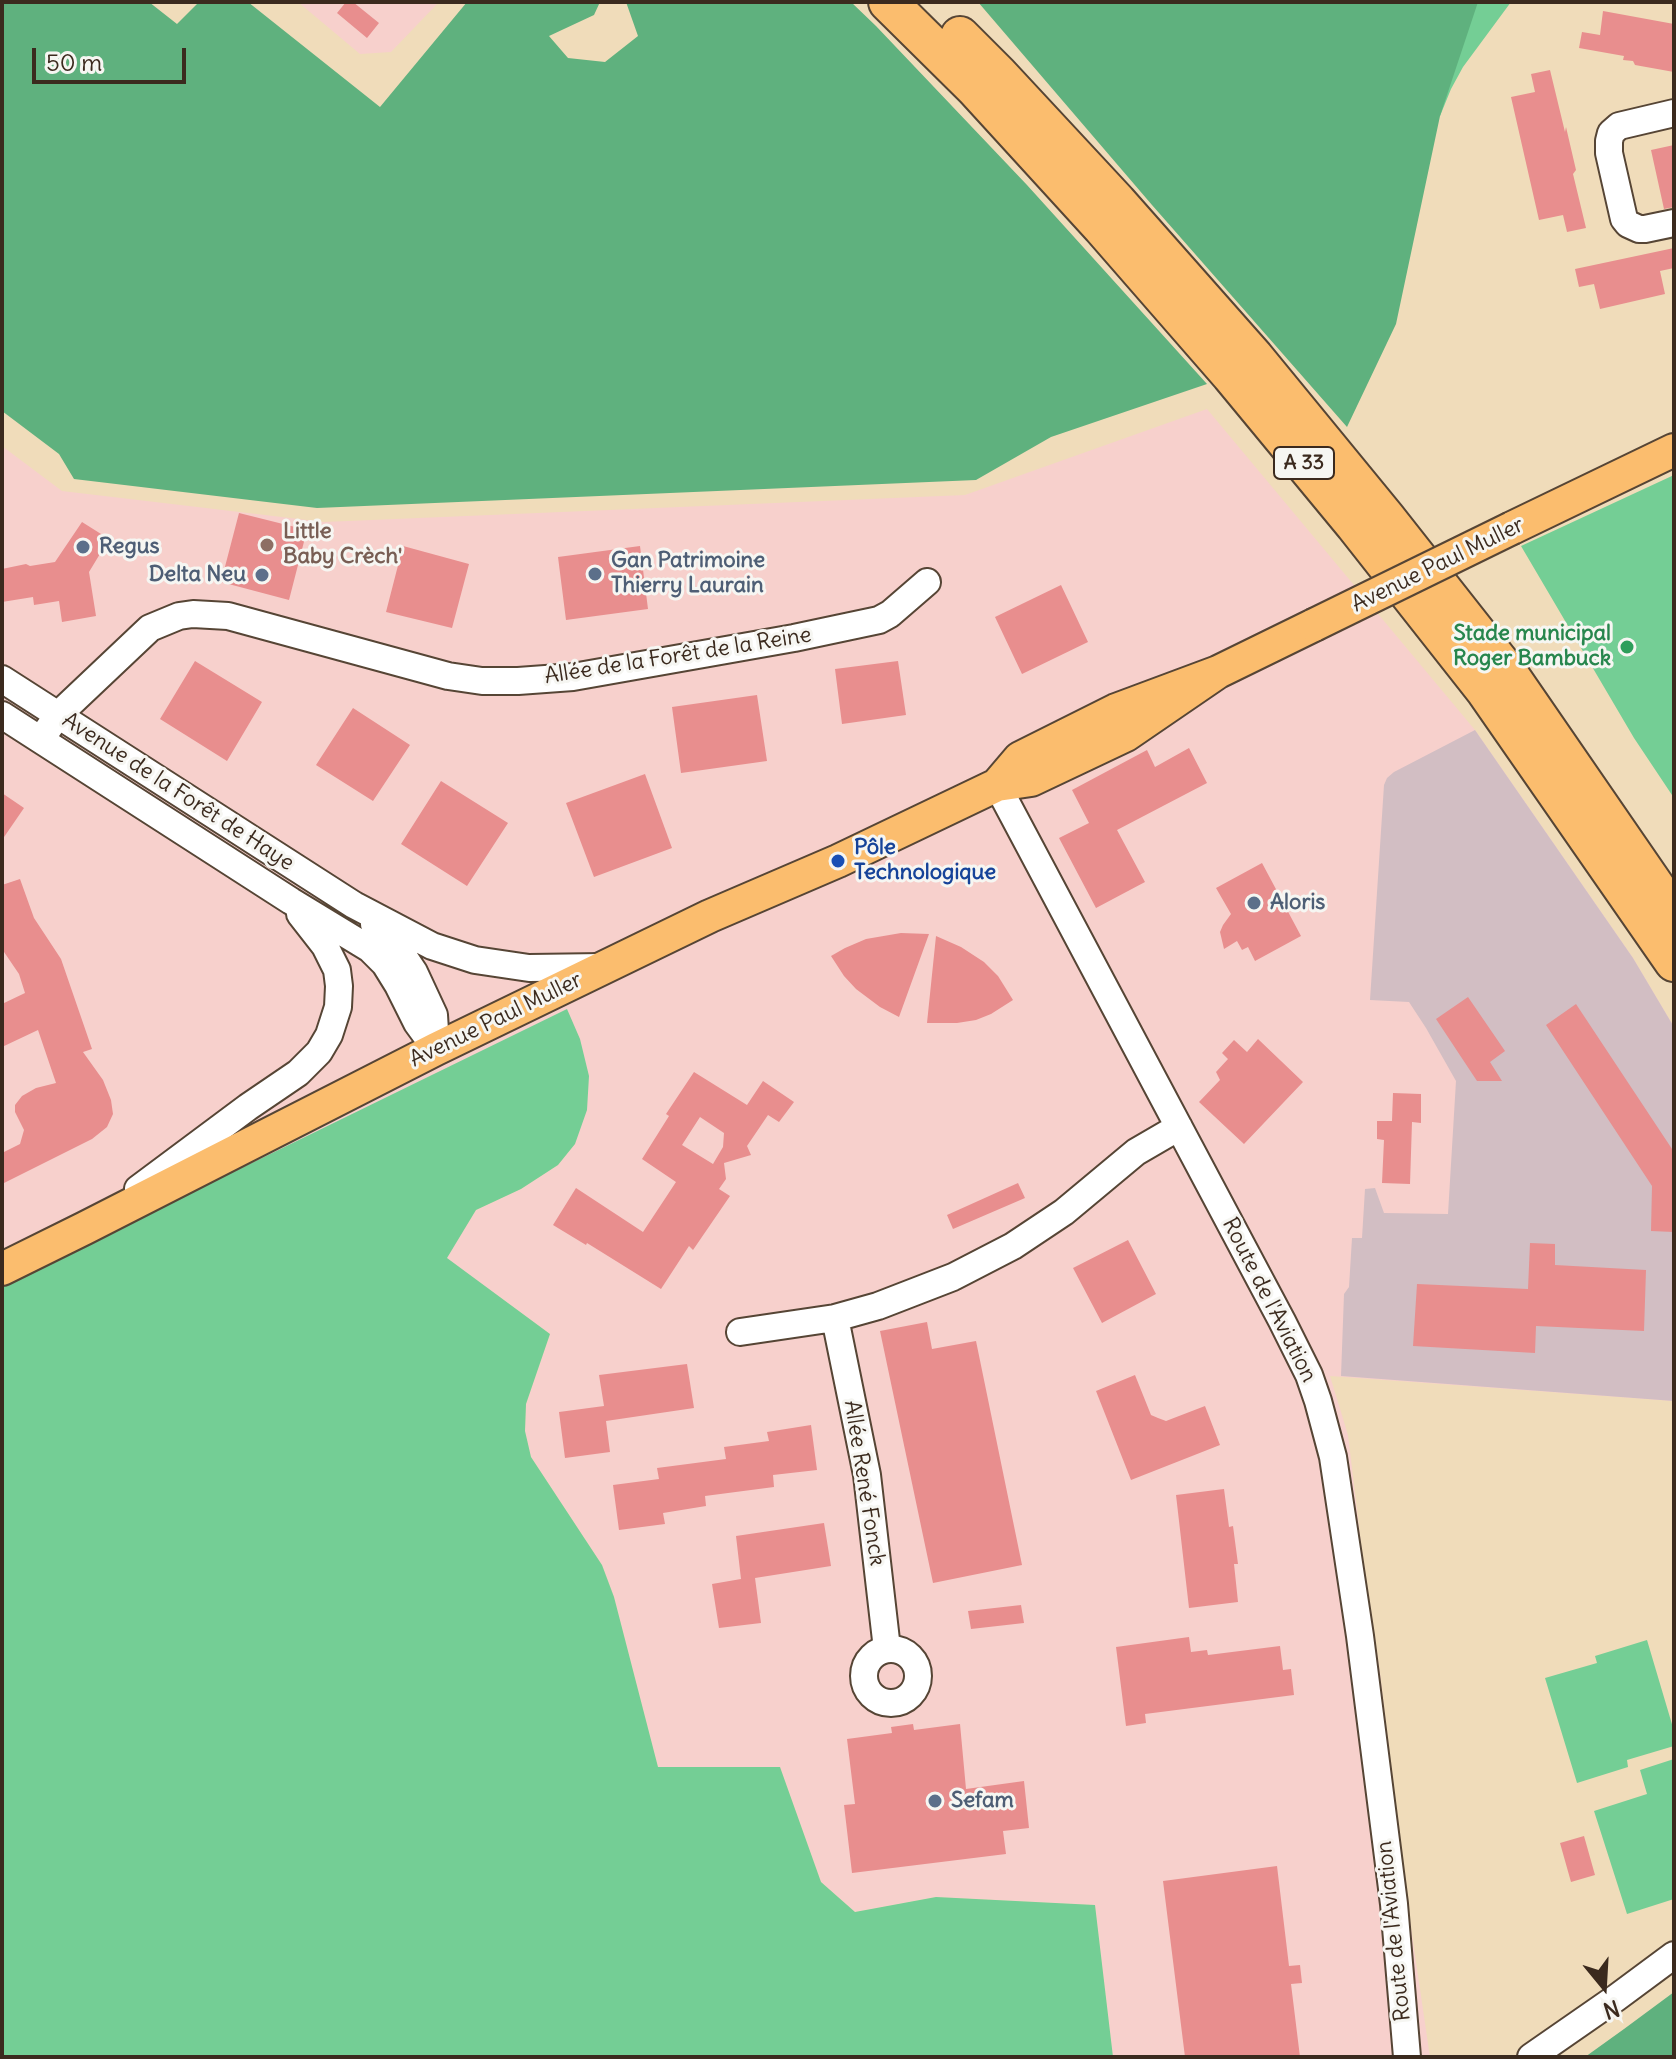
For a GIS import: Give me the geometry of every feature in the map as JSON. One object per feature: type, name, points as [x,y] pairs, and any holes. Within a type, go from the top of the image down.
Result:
[{"type":"highway","name":"A 33","points":[[888,2],[975,88],[1091,215],[1298,456],[1485,690],[1674,962]]},
{"type":"highway","name":"A 33","points":[[925,2],[998,74],[1117,202],[1254,357],[1330,449],[1508,673],[1674,914]]},
{"type":"main road","name":"Avenue Paul Muller","points":[[2,1269],[436,1049],[710,916],[838,861],[997,785],[1031,780],[1126,735],[1218,672],[1669,455]]},
{"type":"street","points":[[1674,113],[1619,126],[1611,133],[1609,141],[1624,219],[1639,229],[1674,223]]},
{"type":"street","name":"Allée de la Forêt de la Reine","points":[[41,739],[58,715],[150,628],[179,616],[228,616],[448,676],[482,681],[518,681],[588,674],[879,620],[927,582]]},
{"type":"street","name":"Avenue de la Forêt de Haye","points":[[2,679],[354,905],[432,946],[475,960],[529,968],[607,967]]},
{"type":"street","name":"Avenue de la Forêt de Haye","points":[[2,715],[370,949],[385,964],[417,1023],[436,1049]]},
{"type":"street","name":"Route de l'Aviation","points":[[997,785],[1309,1375],[1329,1439],[1346,1533],[1394,1904],[1407,2057]]},
{"type":"street","name":"Avenue de la Forêt de Haye","points":[[85,1228],[298,1073],[319,1052],[329,1035],[338,1007],[337,970],[325,946],[291,901]]},
{"type":"street","name":"Avenue de la Forêt de Haye","points":[[354,905],[400,951],[414,972],[434,1015],[436,1049]]},
{"type":"street","points":[[740,1332],[835,1318],[878,1306],[984,1262],[1064,1212],[1136,1152],[1179,1127]]},
{"type":"street","name":"Allée René Fonck","points":[[835,1318],[867,1475],[887,1649]]},
{"type":"street","points":[[1531,2057],[1674,1955]]},
{"type":"shaded area","points":[[298,2],[439,2],[391,52],[360,54]]},
{"type":"shaded area","points":[[1207,409],[1475,730],[1633,958],[1674,1027],[1674,1401],[1330,1376],[1348,1435],[1407,1901],[1430,2057],[1113,2057],[1095,1905],[936,1897],[855,1912],[821,1882],[780,1767],[658,1767],[614,1597],[602,1565],[531,1457],[525,1432],[526,1404],[550,1334],[446,1258],[476,1210],[521,1189],[558,1165],[575,1144],[94,1242],[2,1285],[2,446],[62,491],[324,522],[965,495]]},
{"type":"shaded area","points":[[1475,730],[1633,958],[1674,1027],[1674,1401],[1341,1376],[1344,1294],[1349,1287],[1352,1238],[1362,1238],[1365,1189],[1375,1188],[1384,1213],[1448,1214],[1456,1081],[1409,1002],[1370,1000],[1384,785],[1394,772]]},
{"type":"green space","points":[[2,2],[149,2],[177,24],[199,2],[248,2],[380,107],[467,2],[600,2],[594,15],[549,36],[568,58],[605,62],[638,36],[626,2],[851,2],[1027,185],[1207,384],[1051,437],[976,480],[317,508],[74,479],[59,454],[2,411]]},
{"type":"green space","points":[[978,2],[1478,2],[1440,116],[1396,324],[1347,427],[1152,205]]},
{"type":"green space","points":[[1416,2],[1511,2],[1463,67],[1440,116]]},
{"type":"green space","name":"Stade municipal Roger Bambuck","points":[[1674,475],[1674,798],[1634,738],[1521,546]]},
{"type":"green space","points":[[567,1009],[580,1039],[589,1076],[587,1110],[575,1144],[558,1165],[521,1189],[476,1210],[447,1258],[550,1334],[526,1404],[525,1431],[531,1457],[602,1565],[614,1597],[658,1767],[780,1767],[821,1882],[855,1912],[936,1897],[1095,1905],[1113,2057],[2,2057],[2,1285]]},
{"type":"green space","points":[[1647,1640],[1674,1731],[1674,1746],[1627,1760],[1628,1767],[1577,1783],[1545,1678],[1597,1663],[1595,1656]]},
{"type":"green space","points":[[1674,1759],[1674,1899],[1627,1914],[1594,1811],[1647,1794],[1640,1770]]},
{"type":"green space","points":[[1674,1992],[1674,2057],[1585,2057],[1624,2029]]},
{"type":"building","points":[[346,2],[353,2],[379,23],[367,38],[337,13]]},
{"type":"building","points":[[1603,11],[1674,24],[1674,72],[1635,65],[1633,61],[1623,60],[1624,56],[1579,48],[1582,32],[1600,35]]},
{"type":"building","points":[[1550,70],[1576,170],[1573,174],[1586,228],[1567,232],[1563,215],[1539,220],[1511,97],[1535,92],[1531,74]]},
{"type":"building","points":[[1674,145],[1674,207],[1664,209],[1651,150]]},
{"type":"building","points":[[1674,248],[1674,268],[1660,271],[1665,294],[1600,309],[1594,284],[1579,287],[1575,269]]},
{"type":"building","points":[[239,513],[307,530],[289,600],[221,582]]},
{"type":"building","points":[[82,522],[109,539],[89,572],[96,616],[62,622],[59,601],[34,605],[33,597],[2,602],[2,569],[55,562]]},
{"type":"building","points":[[403,546],[469,564],[452,628],[386,612]]},
{"type":"building","points":[[640,546],[648,609],[566,620],[558,557]]},
{"type":"building","points":[[1061,585],[1088,642],[1022,674],[995,617]]},
{"type":"building","points":[[195,661],[262,702],[227,761],[160,719]]},
{"type":"building","points":[[898,661],[906,715],[842,724],[835,669]]},
{"type":"building","points":[[757,695],[767,761],[681,773],[672,707]]},
{"type":"building","points":[[353,708],[410,745],[373,801],[316,765]]},
{"type":"building","points":[[1189,748],[1207,783],[1117,830],[1145,882],[1096,908],[1059,838],[1089,823],[1072,790],[1147,750],[1155,767]]},
{"type":"building","points":[[645,774],[672,848],[594,877],[566,803]]},
{"type":"building","points":[[441,781],[508,823],[467,886],[401,844]]},
{"type":"building","points":[[2,793],[24,808],[2,840]]},
{"type":"building","name":"Aloris","points":[[1262,863],[1301,936],[1255,961],[1248,947],[1242,950],[1237,941],[1224,949],[1220,932],[1231,914],[1216,888]]},
{"type":"building","points":[[20,879],[34,918],[61,959],[92,1049],[83,1052],[103,1080],[113,1114],[107,1127],[92,1139],[2,1184],[2,1153],[20,1144],[24,1130],[15,1105],[22,1096],[36,1088],[56,1083],[38,1030],[2,1047],[2,1004],[25,993],[19,974],[2,949],[2,885]]},
{"type":"building","points":[[901,933],[929,934],[899,1017],[856,989],[831,956],[866,939]]},
{"type":"building","points":[[936,936],[984,962],[998,976],[1013,1000],[976,1020],[927,1023]]},
{"type":"building","points":[[1468,997],[1505,1051],[1490,1062],[1502,1081],[1477,1081],[1436,1019]]},
{"type":"building","points":[[1576,1004],[1674,1152],[1674,1232],[1651,1231],[1652,1186],[1546,1025]]},
{"type":"building","points":[[1258,1039],[1303,1082],[1244,1144],[1199,1102],[1220,1080],[1216,1072],[1228,1059],[1222,1053],[1234,1040],[1247,1052]]},
{"type":"building","points":[[694,1072],[747,1105],[763,1081],[794,1102],[779,1122],[768,1115],[747,1146],[751,1155],[724,1163],[726,1179],[719,1189],[730,1196],[693,1250],[689,1246],[661,1289],[553,1225],[576,1188],[643,1232],[676,1182],[642,1159],[669,1116],[666,1114]],"holes":[[[700,1117],[724,1133],[723,1147],[713,1164],[682,1145]]]},
{"type":"building","points":[[1393,1093],[1421,1094],[1421,1123],[1412,1122],[1410,1184],[1382,1183],[1384,1140],[1377,1139],[1377,1121],[1392,1121]]},
{"type":"building","points":[[1018,1183],[1025,1198],[953,1229],[947,1215]]},
{"type":"building","points":[[1128,1240],[1156,1294],[1102,1323],[1073,1268]]},
{"type":"building","points":[[1530,1243],[1555,1244],[1555,1265],[1646,1270],[1644,1331],[1536,1326],[1535,1353],[1413,1346],[1417,1284],[1528,1289]]},
{"type":"building","points":[[927,1322],[932,1349],[976,1341],[1022,1565],[933,1583],[880,1331]]},
{"type":"building","points":[[687,1364],[694,1408],[606,1421],[610,1452],[565,1458],[559,1412],[604,1406],[599,1375]]},
{"type":"building","points":[[1135,1375],[1151,1415],[1166,1421],[1205,1406],[1220,1445],[1131,1480],[1096,1391]]},
{"type":"building","points":[[811,1425],[817,1470],[773,1475],[774,1487],[705,1496],[706,1506],[663,1513],[665,1524],[619,1530],[613,1485],[659,1479],[657,1468],[726,1459],[724,1447],[769,1441],[767,1432]]},
{"type":"building","points":[[1224,1489],[1238,1564],[1234,1564],[1238,1602],[1189,1608],[1176,1495]]},
{"type":"building","points":[[824,1523],[831,1566],[755,1578],[761,1623],[719,1628],[712,1584],[741,1579],[736,1536]]},
{"type":"building","points":[[1021,1605],[1024,1623],[971,1629],[968,1611]]},
{"type":"building","points":[[1189,1637],[1191,1652],[1207,1650],[1208,1655],[1280,1646],[1283,1670],[1291,1669],[1294,1695],[1145,1714],[1146,1723],[1126,1726],[1116,1647]]},
{"type":"building","name":"Sefam","points":[[913,1724],[914,1730],[960,1724],[966,1789],[1024,1781],[1029,1828],[1003,1831],[1006,1854],[852,1873],[844,1805],[855,1804],[847,1739],[892,1733],[891,1727]]},
{"type":"building","points":[[1584,1836],[1595,1875],[1571,1882],[1560,1843]]},
{"type":"building","points":[[1277,1866],[1289,1966],[1300,1965],[1302,1983],[1291,1984],[1300,2057],[1185,2057],[1163,1881]]},
{"type":"place","name":"Little Baby Crèch'","points":[[267,545]]},
{"type":"place","name":"Regus","points":[[83,547]]},
{"type":"place","name":"Gan Patrimoine Thierry Laurain","points":[[595,574]]},
{"type":"place","name":"Delta Neu","points":[[262,575]]},
{"type":"place","name":"Stade municipal Roger Bambuck","points":[[1627,647]]},
{"type":"place","name":"Pôle Technologique","points":[[838,861]]},
{"type":"place","name":"Aloris","points":[[1254,903]]},
{"type":"place","name":"Sefam","points":[[935,1801]]}]
